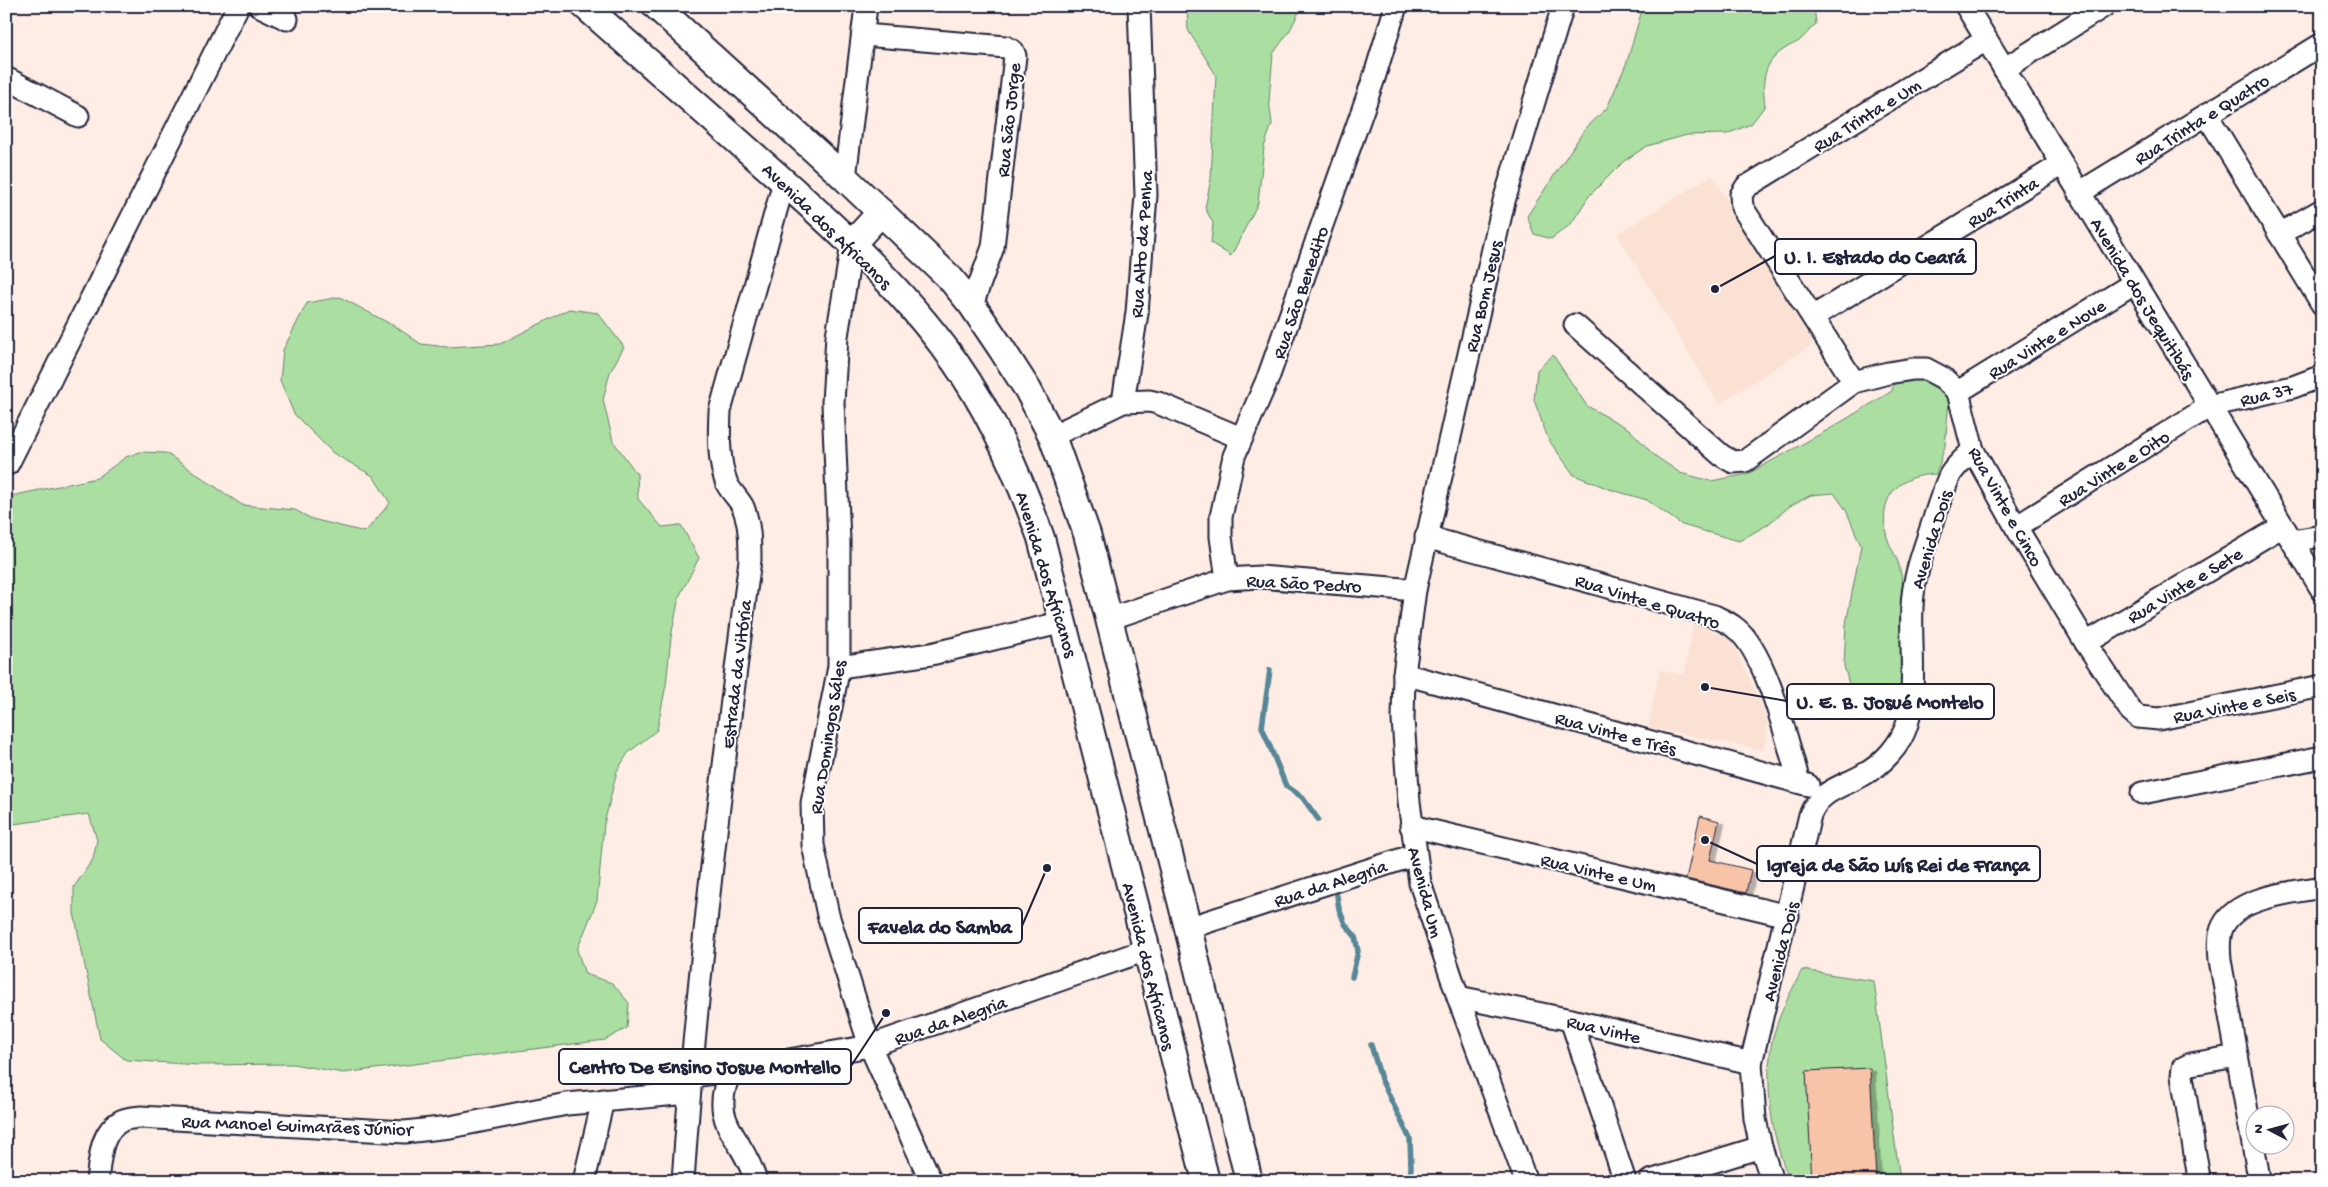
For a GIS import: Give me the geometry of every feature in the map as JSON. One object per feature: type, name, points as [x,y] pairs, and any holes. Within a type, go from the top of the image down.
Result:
[{"type":"main road","name":"Avenida dos Africanos","points":[[585,6],[852,244],[923,320],[956,364],[987,414],[1009,455],[1041,538],[1064,622],[1206,1181]]},
{"type":"main road","points":[[656,6],[845,178],[950,278],[972,305],[1028,390],[1052,436],[1086,534],[1109,619],[1188,928],[1249,1181]]},
{"type":"main road","points":[[852,244],[880,212]]},
{"type":"street","points":[[8,464],[238,6]]},
{"type":"street","points":[[260,6],[287,19]]},
{"type":"street","points":[[845,178],[864,35],[866,6]]},
{"type":"street","name":"Rua Alto da Penha","points":[[1123,402],[1137,313],[1146,195],[1139,6]]},
{"type":"street","name":"Rua São Benedito","points":[[1227,579],[1221,537],[1221,517],[1232,464],[1241,438],[1268,378],[1374,78],[1396,6]]},
{"type":"street","name":"Rua Bom Jesus","points":[[1415,590],[1504,201],[1563,6]]},
{"type":"street","name":"Avenida dos Jequitibás","points":[[1966,6],[2322,590]]},
{"type":"street","points":[[2004,69],[2104,6]]},
{"type":"street","name":"Rua São Jorge","points":[[864,35],[1006,47],[1013,51],[1015,56],[993,246],[972,305]]},
{"type":"street","name":"Rua Trinta e Um","points":[[1814,316],[1742,206],[1741,195],[1746,187],[1986,40]]},
{"type":"street","name":"Rua Trinta e Quatro","points":[[2079,193],[2322,44]]},
{"type":"street","points":[[6,78],[78,116]]},
{"type":"street","points":[[2207,115],[2322,304]]},
{"type":"street","name":"Rua Trinta","points":[[1814,316],[2062,164]]},
{"type":"street","name":"Estrada da Vitória","points":[[683,1181],[689,1085],[716,822],[750,560],[750,533],[742,506],[728,485],[722,462],[719,439],[720,411],[784,182]]},
{"type":"street","points":[[2279,234],[2322,210]]},
{"type":"street","name":"Rua Domingos Sáles","points":[[852,244],[837,336],[833,403],[839,541],[839,667],[812,803],[813,845],[828,915],[870,1046],[931,1181]]},
{"type":"street","name":"Rua Vinte e Nove","points":[[1958,392],[2134,283]]},
{"type":"street","points":[[1814,316],[1854,382]]},
{"type":"street","points":[[1575,325],[1721,454],[1733,462],[1745,461],[1854,382],[1888,373],[1913,369],[1926,370],[1943,378],[1958,392]]},
{"type":"street","name":"Rua 37","points":[[2210,406],[2293,387],[2322,376]]},
{"type":"street","name":"Rua Vinte e Cinco","points":[[1958,392],[1973,450],[2016,527],[2086,643],[2130,710],[2138,717],[2147,719]]},
{"type":"street","points":[[1052,436],[1123,402],[1142,400],[1158,403],[1241,438]]},
{"type":"street","name":"Rua Vinte e Oito","points":[[2016,527],[2210,406]]},
{"type":"street","name":"Avenida Dois","points":[[1772,1181],[1761,1147],[1751,1089],[1751,1063],[1788,916],[1810,815],[1816,803],[1829,791],[1864,775],[1877,766],[1904,733],[1910,710],[1912,605],[1916,574],[1950,477],[1961,461],[1973,450]]},
{"type":"street","points":[[2288,534],[2322,536]]},
{"type":"street","name":"Rua Vinte e Sete","points":[[2086,643],[2288,534]]},
{"type":"street","name":"Rua Vinte e Quatro","points":[[1426,537],[1714,616],[1735,627],[1751,647],[1762,669],[1778,713],[1799,782]]},
{"type":"street","name":"Rua São Pedro","points":[[1109,619],[1227,579],[1260,577],[1415,590]]},
{"type":"street","name":"Avenida Um","points":[[1415,590],[1404,674],[1403,720],[1415,855],[1422,890],[1458,997],[1526,1181]]},
{"type":"street","points":[[839,667],[930,654],[1064,622]]},
{"type":"street","name":"Rua Vinte e Três","points":[[1404,674],[1829,791]]},
{"type":"street","name":"Rua Vinte e Seis","points":[[2147,719],[2159,719],[2322,686]]},
{"type":"street","points":[[2142,794],[2322,757]]},
{"type":"street","name":"Rua Vinte e Um","points":[[1411,826],[1788,916]]},
{"type":"street","name":"Rua da Alegria","points":[[1188,928],[1415,855]]},
{"type":"street","points":[[2259,1178],[2218,943],[2222,927],[2231,914],[2250,902],[2322,887]]},
{"type":"street","name":"Rua da Alegria","points":[[689,1085],[730,1070],[870,1046],[1146,950]]},
{"type":"street","name":"Rua Vinte","points":[[1458,997],[1571,1020],[1751,1063]]},
{"type":"street","points":[[1571,1020],[1625,1181]]},
{"type":"street","points":[[2200,1178],[2182,1076],[2183,1068],[2191,1064],[2237,1056]]},
{"type":"street","points":[[730,1070],[725,1082],[721,1103],[724,1119],[748,1157],[756,1181]]},
{"type":"street","name":"Rua Manoel Guimarães Júnior","points":[[97,1181],[101,1149],[110,1129],[121,1120],[140,1117],[405,1132],[450,1127],[567,1104],[603,1100],[689,1085]]},
{"type":"street","points":[[584,1181],[603,1100]]},
{"type":"street","points":[[1650,1181],[1761,1147]]},
{"type":"shaded area","points":[[1712,175],[1813,344],[1719,404],[1617,234]]},
{"type":"shaded area","points":[[1694,623],[1728,638],[1735,648],[1759,699],[1768,725],[1763,750],[1648,727],[1660,670],[1684,675]]},
{"type":"green space","points":[[1187,6],[1302,6],[1290,30],[1273,54],[1269,100],[1272,124],[1264,147],[1258,203],[1231,256],[1211,243],[1213,223],[1205,208],[1211,179],[1216,75],[1188,30]]},
{"type":"green space","points":[[1643,6],[1814,6],[1816,24],[1799,41],[1778,54],[1768,66],[1764,81],[1765,106],[1751,124],[1727,134],[1687,135],[1647,146],[1624,161],[1589,196],[1571,224],[1551,239],[1534,234],[1527,216],[1585,129],[1607,108],[1627,62]]},
{"type":"green space","points":[[340,297],[396,327],[421,344],[447,347],[500,344],[569,309],[598,313],[624,347],[610,372],[603,400],[613,441],[637,474],[638,499],[662,527],[681,525],[699,558],[679,597],[671,637],[666,685],[657,730],[628,753],[617,771],[604,824],[597,901],[577,950],[585,974],[612,983],[629,1003],[627,1028],[605,1040],[343,1073],[293,1064],[198,1065],[126,1060],[100,1039],[74,913],[74,887],[93,859],[97,840],[89,814],[6,825],[6,497],[97,478],[126,457],[140,452],[166,453],[242,505],[295,510],[312,519],[365,532],[390,503],[373,476],[333,453],[294,414],[280,380],[283,350],[307,303]]},
{"type":"green space","points":[[1553,355],[1587,406],[1629,429],[1654,455],[1680,473],[1711,481],[1748,474],[1833,427],[1892,391],[1894,379],[1914,375],[1938,387],[1949,401],[1945,446],[1936,474],[1923,475],[1902,483],[1894,490],[1885,508],[1886,533],[1899,566],[1903,592],[1904,620],[1901,692],[1894,703],[1881,709],[1861,705],[1851,691],[1844,666],[1846,624],[1861,546],[1846,510],[1834,493],[1811,495],[1790,506],[1767,525],[1739,541],[1682,525],[1647,500],[1609,489],[1574,475],[1548,439],[1534,400],[1537,370]]},
{"type":"green space","points":[[1802,970],[1874,981],[1900,1181],[1790,1181],[1779,1151],[1772,1120],[1769,1072],[1771,1045],[1774,1034]]},
{"type":"building","points":[[1700,816],[1719,821],[1710,860],[1751,870],[1746,893],[1686,879]]},
{"type":"building","points":[[1870,1068],[1876,1179],[1812,1181],[1806,1071]]},
{"type":"waterway","points":[[1270,670],[1262,727],[1286,786],[1302,797],[1318,819]]},
{"type":"waterway","points":[[1337,896],[1339,909],[1345,924],[1355,936],[1358,951],[1352,977]]},
{"type":"waterway","points":[[1371,1045],[1381,1079],[1410,1139],[1411,1168],[1409,1181]]},
{"type":"place","name":"U. I. Estado do Ceará","points":[[1715,289]]},
{"type":"place","name":"U. E. B. Josué Montelo","points":[[1705,687]]},
{"type":"place","name":"Igreja de São Luís Rei de França","points":[[1705,840]]},
{"type":"place","name":"Favela do Samba","points":[[1047,868]]},
{"type":"place","name":"Centro De Ensino Josue Montello","points":[[886,1013]]}]
